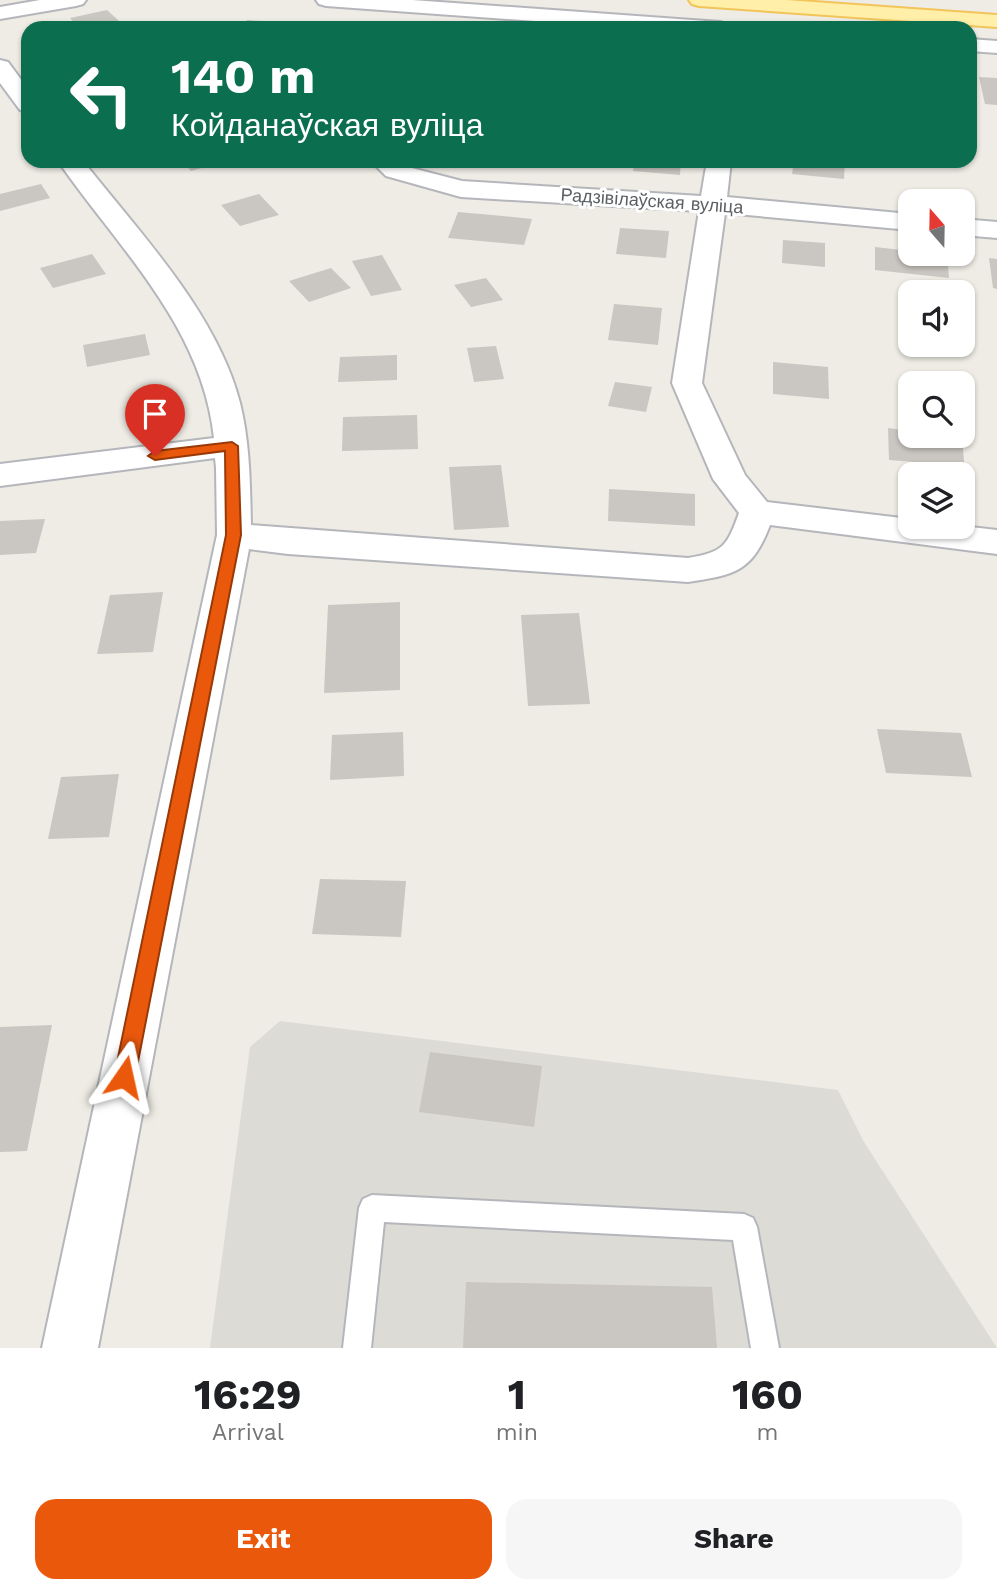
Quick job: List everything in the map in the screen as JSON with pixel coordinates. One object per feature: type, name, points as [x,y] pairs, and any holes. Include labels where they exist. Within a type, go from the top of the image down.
[{"type":"main road","points":[[699,0],[997,21]]},
{"type":"street","points":[[0,13],[76,0]]},
{"type":"street","points":[[326,0],[616,21]]},
{"type":"street","points":[[431,21],[437,9]]},
{"type":"street","points":[[977,46],[997,47]]},
{"type":"street","points":[[0,67],[21,96]]},
{"type":"street","points":[[70,1348],[233,535],[232,446],[224,400],[204,349],[178,305],[75,168]]},
{"type":"street","name":"Радзівілаўская вуліца","points":[[396,168],[461,188],[713,204],[898,221]]},
{"type":"street","points":[[718,168],[687,383],[730,479],[757,512],[997,542]]},
{"type":"street","points":[[975,228],[997,230]]},
{"type":"street","points":[[0,475],[232,446]]},
{"type":"street","points":[[233,535],[288,542],[688,570],[725,565],[738,554],[747,540],[757,512]]},
{"type":"lane","points":[[357,1348],[372,1208],[744,1227],[765,1348]]},
{"type":"shaded area","points":[[280,1021],[838,1090],[864,1142],[997,1348],[210,1348],[250,1047]]},
{"type":"building","points":[[107,10],[119,21],[73,21],[70,18]]},
{"type":"building","points":[[979,77],[997,78],[997,105],[985,104]]},
{"type":"building","points":[[634,168],[680,168],[680,175],[633,171]]},
{"type":"building","points":[[793,168],[845,168],[844,179],[792,174]]},
{"type":"building","points":[[41,184],[50,198],[0,211],[0,194]]},
{"type":"building","points":[[259,194],[279,215],[240,226],[221,205]]},
{"type":"building","points":[[458,212],[532,219],[524,245],[448,238]]},
{"type":"building","points":[[620,228],[669,231],[666,258],[616,254]]},
{"type":"building","points":[[783,240],[825,243],[825,267],[782,263]]},
{"type":"building","points":[[875,247],[898,250],[898,266],[948,266],[949,278],[875,270]]},
{"type":"building","points":[[92,254],[106,274],[53,288],[40,268]]},
{"type":"building","points":[[382,255],[402,290],[371,296],[352,261]]},
{"type":"building","points":[[989,258],[997,259],[997,289],[993,288]]},
{"type":"building","points":[[331,268],[351,288],[309,302],[289,281]]},
{"type":"building","points":[[486,278],[503,300],[471,307],[454,285]]},
{"type":"building","points":[[614,304],[662,308],[658,345],[608,340]]},
{"type":"building","points":[[145,334],[150,355],[87,367],[83,345]]},
{"type":"building","points":[[496,346],[504,379],[474,382],[467,348]]},
{"type":"building","points":[[397,355],[397,380],[338,382],[340,357]]},
{"type":"building","points":[[773,362],[828,367],[829,399],[773,394]]},
{"type":"building","points":[[615,382],[652,387],[646,412],[608,406]]},
{"type":"building","points":[[417,415],[418,449],[342,451],[343,417]]},
{"type":"building","points":[[888,428],[898,429],[898,448],[963,448],[964,462],[914,462],[889,460]]},
{"type":"building","points":[[501,465],[509,527],[454,530],[449,467]]},
{"type":"building","points":[[609,489],[695,494],[695,526],[608,521]]},
{"type":"building","points":[[45,519],[36,553],[0,555],[0,521]]},
{"type":"building","points":[[163,592],[153,652],[97,654],[110,595]]},
{"type":"building","points":[[400,602],[400,690],[324,693],[328,605]]},
{"type":"building","points":[[579,613],[590,704],[528,706],[521,615]]},
{"type":"building","points":[[877,729],[961,733],[972,777],[886,773]]},
{"type":"building","points":[[403,732],[404,776],[330,780],[332,735]]},
{"type":"building","points":[[119,774],[109,837],[48,839],[61,777]]},
{"type":"building","points":[[320,879],[406,881],[401,937],[312,934]]},
{"type":"building","points":[[52,1025],[27,1151],[0,1152],[0,1027]]},
{"type":"building","points":[[430,1052],[542,1066],[534,1127],[419,1112]]},
{"type":"building","points":[[466,1282],[712,1287],[717,1348],[463,1348]]},
{"type":"route","points":[[124,1077],[233,535],[232,446],[155,456]]}]
